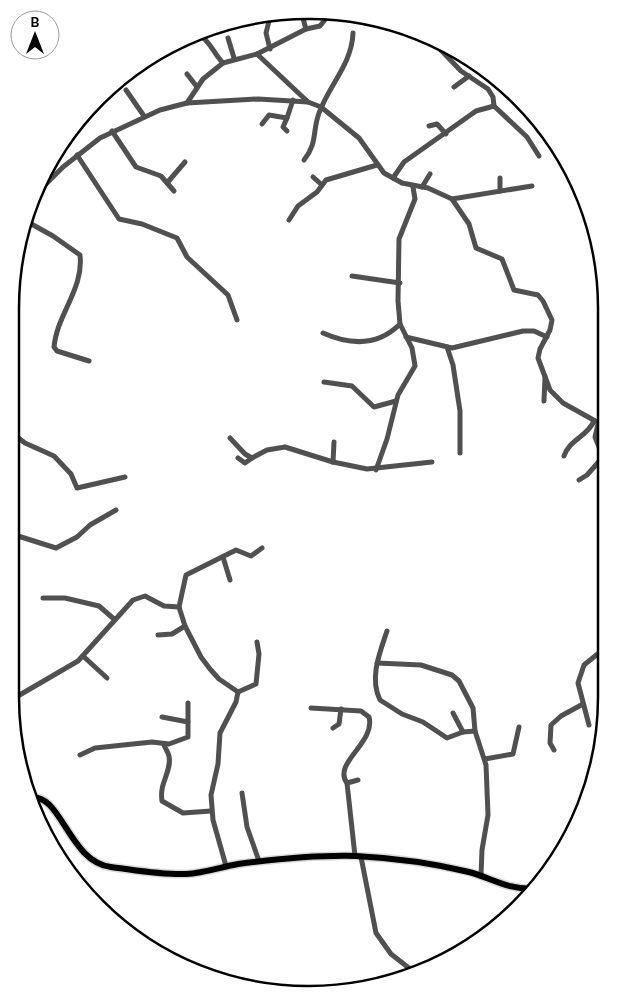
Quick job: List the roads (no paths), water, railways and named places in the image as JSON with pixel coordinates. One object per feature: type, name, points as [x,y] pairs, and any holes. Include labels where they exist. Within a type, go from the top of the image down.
[{"type":"main road","points":[[38,800],[49,804],[79,850],[98,864],[180,874],[203,872],[259,861],[358,856],[432,864],[481,876],[509,887],[526,888]]},
{"type":"street","points":[[303,19],[306,29]]},
{"type":"street","points":[[187,103],[197,87],[222,63],[270,49],[306,29],[320,26],[326,19]]},
{"type":"street","points":[[270,21],[266,33],[270,49]]},
{"type":"street","points":[[304,160],[315,141],[316,123],[321,107],[349,58],[353,33]]},
{"type":"street","points":[[204,38],[210,43],[222,63]]},
{"type":"street","points":[[228,38],[234,58]]},
{"type":"street","points":[[445,53],[468,76],[488,89],[492,94],[494,106],[528,137],[539,156]]},
{"type":"street","points":[[257,54],[308,102]]},
{"type":"street","points":[[187,74],[197,87]]},
{"type":"street","points":[[454,87],[468,76]]},
{"type":"street","points":[[126,90],[144,116]]},
{"type":"street","points":[[48,183],[77,155],[112,131],[144,116],[187,103],[258,99],[293,100],[308,102],[321,107],[359,138],[377,165],[393,178],[413,187],[422,187],[452,199],[532,186]]},
{"type":"street","points":[[287,131],[282,128],[293,100]]},
{"type":"street","points":[[393,178],[404,162],[476,111],[494,106]]},
{"type":"street","points":[[262,124],[270,115],[287,118]]},
{"type":"street","points":[[429,126],[437,124],[446,134]]},
{"type":"street","points":[[112,131],[138,169],[156,173],[174,191]]},
{"type":"street","points":[[77,155],[119,219],[142,224],[177,238],[187,257],[228,295],[237,320]]},
{"type":"street","points":[[167,183],[185,162]]},
{"type":"street","points":[[289,220],[298,206],[314,195],[331,177],[377,165]]},
{"type":"street","points":[[422,187],[430,174]]},
{"type":"street","points":[[313,177],[322,185]]},
{"type":"street","points":[[500,178],[500,191]]},
{"type":"street","points":[[376,470],[387,439],[396,401],[415,366],[412,348],[400,324],[398,301],[400,283],[399,239],[415,199],[413,187]]},
{"type":"street","points":[[452,199],[469,224],[476,248],[503,260],[508,281],[514,290],[538,295],[543,301],[552,320],[538,358],[539,366],[546,374],[550,390],[558,399],[596,423]]},
{"type":"street","points":[[32,223],[80,254],[77,285],[59,324],[54,347],[57,351],[89,361]]},
{"type":"street","points":[[352,276],[400,283]]},
{"type":"street","points":[[323,332],[349,342],[369,342],[385,335],[400,324]]},
{"type":"street","points":[[406,337],[434,342],[452,348],[523,331],[534,331],[547,336]]},
{"type":"street","points":[[447,347],[453,365],[460,416],[458,428],[460,453]]},
{"type":"street","points":[[544,401],[546,374]]},
{"type":"street","points":[[324,382],[337,382],[352,386],[374,407],[396,401]]},
{"type":"street","points":[[564,456],[569,446],[596,423]]},
{"type":"street","points":[[596,423],[595,437],[598,444]]},
{"type":"street","points":[[19,438],[54,456],[71,474],[77,488],[126,477]]},
{"type":"street","points":[[230,438],[245,454],[252,458]]},
{"type":"street","points":[[334,442],[334,462]]},
{"type":"street","points":[[238,458],[245,463],[267,450],[285,447],[334,462],[376,470],[432,462]]},
{"type":"street","points":[[579,480],[587,475],[598,463]]},
{"type":"street","points":[[19,536],[56,548],[77,537],[90,525],[116,510]]},
{"type":"street","points":[[238,692],[219,679],[210,670],[185,626],[179,607],[186,575],[238,550],[251,556],[262,548]]},
{"type":"street","points":[[223,557],[230,580]]},
{"type":"street","points":[[19,695],[83,656],[132,600],[138,597],[151,597],[164,606],[179,607]]},
{"type":"street","points":[[43,598],[65,598],[99,606],[114,619]]},
{"type":"street","points":[[158,635],[172,634],[185,626]]},
{"type":"street","points":[[387,631],[377,663],[376,683],[378,696],[383,703],[402,714],[423,722],[447,738],[463,732],[475,732]]},
{"type":"street","points":[[226,866],[212,811],[212,785],[218,764],[220,732],[238,692],[256,684],[259,654],[257,642]]},
{"type":"street","points":[[589,724],[578,683],[584,665],[598,654]]},
{"type":"street","points":[[83,656],[107,678]]},
{"type":"street","points":[[377,663],[421,665],[456,677],[473,708],[475,732],[485,759],[488,815],[482,850],[481,876]]},
{"type":"street","points":[[80,755],[95,748],[105,746],[152,742],[164,745],[188,737],[188,703]]},
{"type":"street","points":[[554,750],[550,743],[551,725],[561,716],[583,704]]},
{"type":"street","points":[[311,708],[361,711],[370,720],[370,729],[363,743],[345,768],[344,775],[347,783],[358,856],[376,934],[391,954],[409,968]]},
{"type":"street","points":[[333,728],[339,724],[340,709]]},
{"type":"street","points":[[453,714],[463,732]]},
{"type":"street","points":[[162,717],[188,722]]},
{"type":"street","points":[[485,759],[513,754],[519,727]]},
{"type":"street","points":[[164,745],[169,757],[167,774],[161,786],[162,800],[182,814],[212,811]]},
{"type":"street","points":[[347,783],[358,780]]},
{"type":"street","points":[[242,793],[246,827],[259,861]]}]
